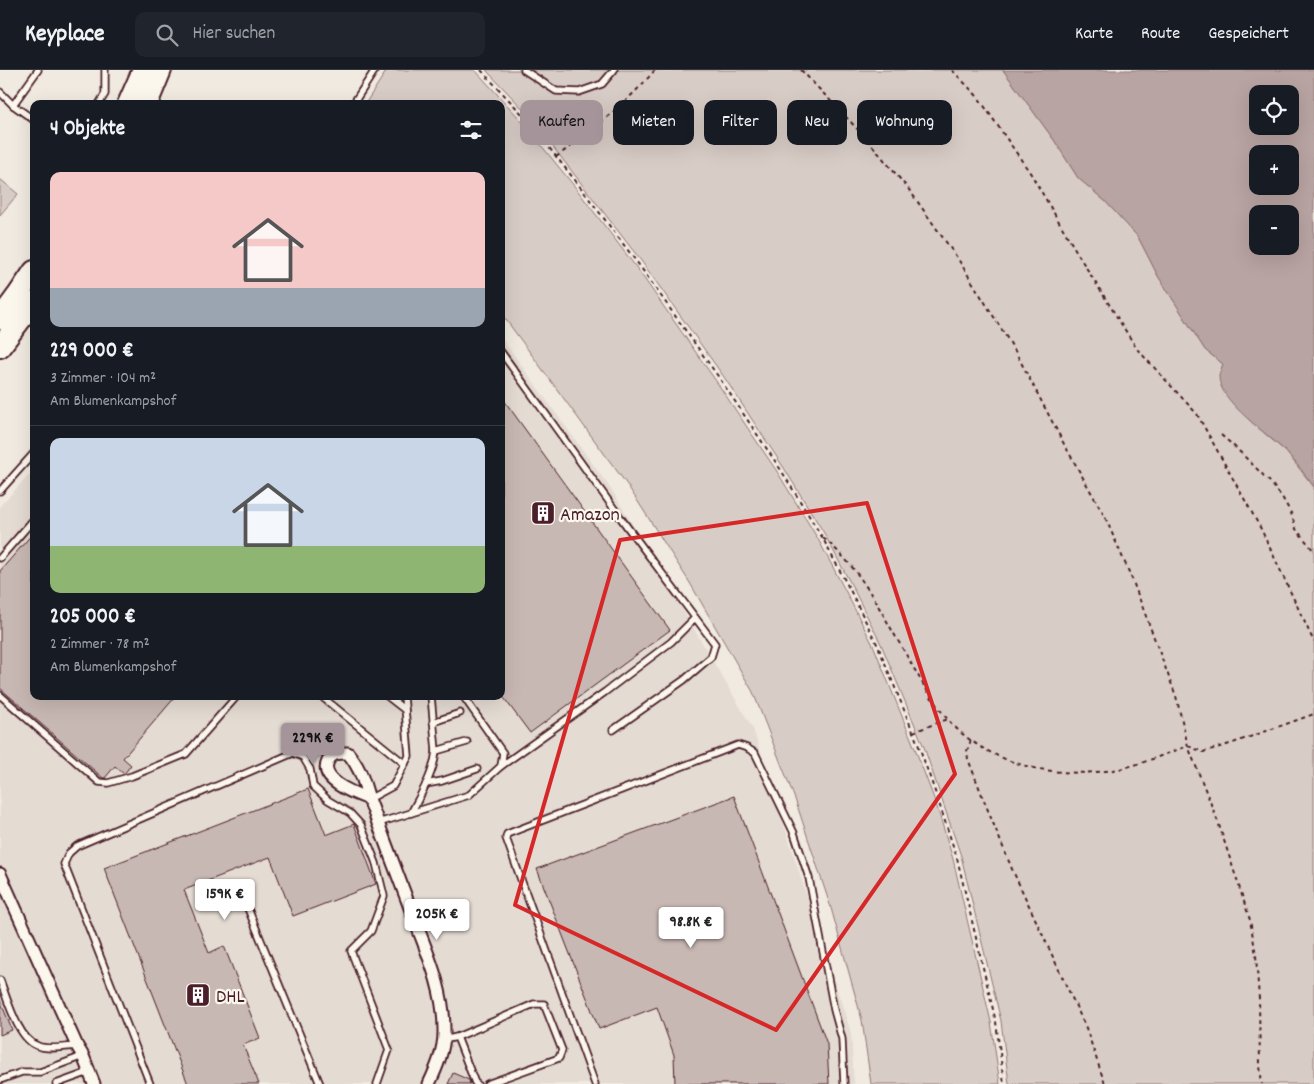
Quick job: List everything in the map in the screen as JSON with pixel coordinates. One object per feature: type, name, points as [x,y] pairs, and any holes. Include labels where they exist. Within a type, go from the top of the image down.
[{"type":"highway","points":[[130,100],[143,70]]},
{"type":"highway","points":[[149,100],[161,70]]},
{"type":"highway","points":[[0,319],[30,277]]},
{"type":"highway","points":[[0,347],[30,307]]},
{"type":"street","points":[[369,799],[346,790],[332,780],[326,766],[329,758],[336,753],[348,754],[357,764],[434,970],[442,1001],[444,1019],[443,1040],[438,1063],[429,1084]]},
{"type":"street","points":[[0,874],[94,1084]]},
{"type":"lane","points":[[13,105],[38,70]]},
{"type":"lane","points":[[101,100],[104,94],[105,70]]},
{"type":"lane","points":[[356,100],[375,70]]},
{"type":"lane","points":[[524,70],[556,91],[579,92],[602,84],[614,70]]},
{"type":"lane","points":[[0,92],[13,105],[30,117]]},
{"type":"lane","points":[[505,358],[628,528],[715,644],[711,658],[684,680],[613,730]]},
{"type":"lane","points":[[0,491],[30,457]]},
{"type":"lane","points":[[0,558],[30,524]]},
{"type":"lane","points":[[378,823],[469,795],[502,766],[671,642],[695,618]]},
{"type":"lane","points":[[0,695],[99,782],[108,783],[132,776],[186,754],[233,700]]},
{"type":"lane","points":[[326,700],[405,764]]},
{"type":"lane","points":[[392,700],[404,710]]},
{"type":"lane","points":[[369,799],[393,786],[409,756],[404,700]]},
{"type":"lane","points":[[411,813],[436,759],[431,700]]},
{"type":"lane","points":[[466,700],[503,753],[502,766]]},
{"type":"lane","points":[[433,722],[460,713]]},
{"type":"lane","points":[[436,751],[467,742]]},
{"type":"lane","points":[[595,1084],[506,838],[507,834],[738,746],[747,748],[755,754],[794,833],[809,878],[834,1010],[842,1039],[844,1084]]},
{"type":"lane","points":[[150,1084],[64,864],[69,853],[77,846],[293,753],[303,756],[310,769],[313,786],[328,800],[350,813],[362,824],[376,863],[384,896],[371,931],[351,951],[389,1050],[377,1084]]},
{"type":"lane","points":[[426,784],[442,782],[477,769]]},
{"type":"lane","points":[[244,899],[320,1084]]},
{"type":"lane","points":[[0,980],[19,1029],[26,1039],[38,1046],[80,1051]]},
{"type":"lane","points":[[443,1040],[457,1037],[534,1004],[544,1004],[562,1050],[559,1058],[487,1084]]},
{"type":"lane","points":[[457,1037],[475,1084],[477,1084]]},
{"type":"lane","points":[[0,1080],[22,1072],[40,1072],[80,1051]]},
{"type":"lane","points":[[56,1084],[90,1072]]},
{"type":"path","points":[[481,70],[523,115],[639,265],[781,470],[822,537],[878,646],[939,803],[957,858],[996,1022],[1004,1084]]},
{"type":"path","points":[[556,157],[618,109],[655,70]]},
{"type":"path","points":[[801,70],[866,138],[910,191],[958,259],[1015,351],[1113,534],[1176,696],[1188,746],[1218,822],[1250,920],[1256,955],[1262,1084]]},
{"type":"path","points":[[952,70],[978,97],[1031,174],[1082,261],[1138,349],[1197,414],[1260,530],[1314,642]]},
{"type":"path","points":[[1221,435],[1270,482],[1291,512],[1296,529],[1314,551]]},
{"type":"path","points":[[822,537],[836,548],[853,567],[924,686],[948,719],[971,740],[998,756],[1019,764],[1048,771],[1074,772],[1120,768],[1188,746],[1203,752],[1234,744],[1314,714]]},
{"type":"path","points":[[913,732],[948,719]]},
{"type":"path","points":[[971,740],[967,751],[968,759],[985,804],[1012,869],[1086,1028],[1105,1084]]},
{"type":"highlighted area","points":[[867,503],[955,774],[776,1030],[515,905],[620,540]]},
{"type":"shaded area","points":[[387,70],[475,70],[502,100],[368,100]]},
{"type":"shaded area","points":[[486,70],[1003,70],[1054,140],[1078,178],[1105,201],[1138,237],[1158,276],[1205,350],[1223,364],[1219,375],[1248,419],[1286,452],[1314,487],[1314,1084],[1009,1084],[1001,1021],[961,856],[924,747],[881,644],[824,533],[724,377],[642,262],[552,145],[603,145],[603,100],[520,100],[520,106]]},
{"type":"shaded area","points":[[1003,70],[1314,70],[1314,487],[1287,453],[1235,407],[1221,385],[1219,375],[1223,364],[1205,350],[1158,276],[1138,237],[1105,201],[1078,178],[1054,140]]},
{"type":"shaded area","points":[[505,103],[520,119],[520,145],[541,145],[636,267],[716,381],[778,473],[818,539],[874,647],[936,804],[953,859],[991,1022],[1000,1084],[871,1084],[862,1020],[831,908],[795,799],[753,692],[690,583],[628,486],[505,318]]},
{"type":"shaded area","points":[[0,179],[18,194],[0,215]]},
{"type":"shaded area","points":[[505,343],[613,492],[753,729],[851,1033],[854,1084],[0,1084],[0,506],[30,474],[30,700],[505,700]]},
{"type":"building","name":"Amazon","points":[[505,402],[670,630],[530,733],[505,699]]},
{"type":"building","points":[[30,537],[30,700],[173,700],[123,758],[131,765],[124,774],[115,766],[103,778],[0,688],[0,571]]},
{"type":"building","points":[[308,789],[326,835],[354,824],[376,884],[293,916],[270,857],[184,890],[209,953],[224,946],[260,1038],[243,1045],[259,1084],[188,1084],[104,868]]},
{"type":"building","points":[[734,796],[827,1044],[829,1084],[675,1084],[674,1055],[657,1007],[599,1029],[537,869]]},
{"type":"building","points":[[0,1000],[12,1030],[0,1035]]},
{"type":"building","points":[[453,1073],[469,1080],[470,1084],[448,1084]]},
{"type":"place","name":"Amazon","points":[[543,513]]},
{"type":"place","name":"DHL","points":[[198,995]]}]
